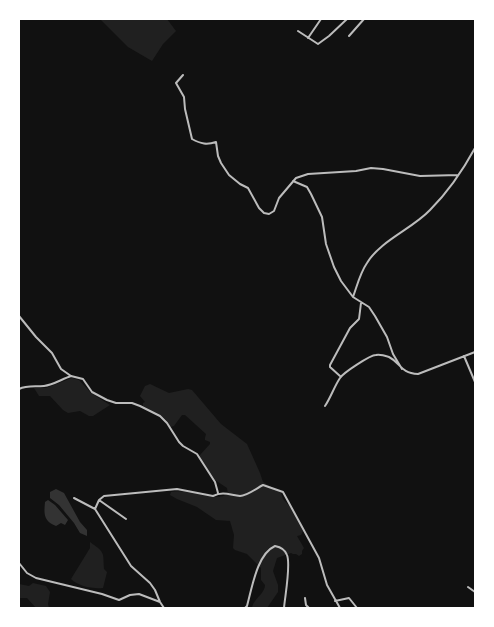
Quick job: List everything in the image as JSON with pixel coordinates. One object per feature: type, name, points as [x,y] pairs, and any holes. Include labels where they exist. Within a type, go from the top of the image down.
[{"type":"street","points":[[308,38],[321,19]]},
{"type":"street","points":[[298,31],[318,44],[347,19]]},
{"type":"street","points":[[349,36],[364,19]]},
{"type":"street","points":[[183,75],[176,83],[184,97],[192,139],[208,144],[216,142],[218,156],[229,175],[240,184],[248,188],[259,208],[264,213],[269,214],[274,211],[279,198],[296,178],[308,174],[356,171],[372,168],[420,176],[458,175]]},
{"type":"street","points":[[353,297],[367,262],[380,248],[418,221],[430,210],[467,163],[475,148]]},
{"type":"street","points":[[294,181],[307,187],[322,217],[326,244],[334,267],[341,281],[353,297],[369,307],[387,337],[393,354],[402,369]]},
{"type":"street","points":[[340,376],[330,367],[330,365],[350,328],[359,319],[361,303]]},
{"type":"street","points":[[19,316],[36,337],[52,352],[61,370],[71,376],[83,379],[92,392],[116,403],[132,403],[150,410],[160,416],[167,423],[179,442],[197,454],[215,482],[218,493]]},
{"type":"street","points":[[325,406],[340,376],[376,354],[389,357],[402,369],[409,373],[418,374],[475,352]]},
{"type":"street","points":[[464,356],[475,382]]},
{"type":"street","points":[[19,389],[24,387],[50,385],[71,376]]},
{"type":"street","points":[[95,509],[99,500],[104,496],[176,489],[213,496],[218,493],[226,492],[242,496],[263,485],[283,492],[319,558],[327,585],[340,608]]},
{"type":"street","points":[[74,498],[95,509],[131,566],[150,582],[156,590],[160,602],[164,608]]},
{"type":"street","points":[[99,500],[126,519]]},
{"type":"street","points":[[245,608],[247,606],[261,560],[269,549],[275,546],[282,548],[287,554],[288,575],[284,608]]},
{"type":"street","points":[[19,564],[27,573],[36,578],[102,594],[119,600],[130,595],[139,594],[160,602]]},
{"type":"street","points":[[468,587],[475,592]]},
{"type":"street","points":[[305,598],[306,605],[309,608]]},
{"type":"street","points":[[336,602],[349,598],[357,608]]},
{"type":"shaded area","points":[[100,19],[167,19],[176,31],[163,44],[152,61],[128,47]]},
{"type":"shaded area","points":[[72,378],[79,380],[91,393],[110,405],[93,416],[89,416],[80,411],[68,413],[63,410],[50,396],[39,396],[34,388],[46,388]]},
{"type":"shaded area","points":[[150,384],[169,393],[188,389],[192,390],[221,424],[247,444],[263,482],[281,493],[283,499],[292,509],[303,531],[301,535],[297,536],[304,548],[302,554],[299,556],[291,553],[277,558],[273,571],[278,585],[278,592],[267,608],[252,608],[254,602],[263,591],[265,585],[261,580],[261,568],[247,554],[233,548],[234,535],[230,521],[216,520],[197,507],[170,495],[171,492],[178,491],[215,497],[228,494],[227,488],[215,480],[200,458],[200,455],[210,444],[210,442],[205,440],[206,434],[185,415],[182,415],[174,426],[170,427],[166,420],[160,415],[143,406],[143,403],[145,402],[140,396],[145,386]]},
{"type":"shaded area","points":[[56,489],[64,493],[80,522],[87,530],[87,536],[80,533],[59,505],[50,498],[50,492]]},
{"type":"shaded area","points":[[48,500],[55,505],[68,520],[65,525],[61,523],[56,526],[49,522],[45,516],[45,502]]},
{"type":"shaded area","points":[[90,542],[101,551],[103,555],[104,569],[107,572],[103,588],[94,588],[77,584],[71,579],[90,548]]},
{"type":"shaded area","points":[[33,583],[46,586],[50,592],[48,604],[49,608],[36,608],[27,598],[20,598],[19,600],[19,584],[29,586]]}]
